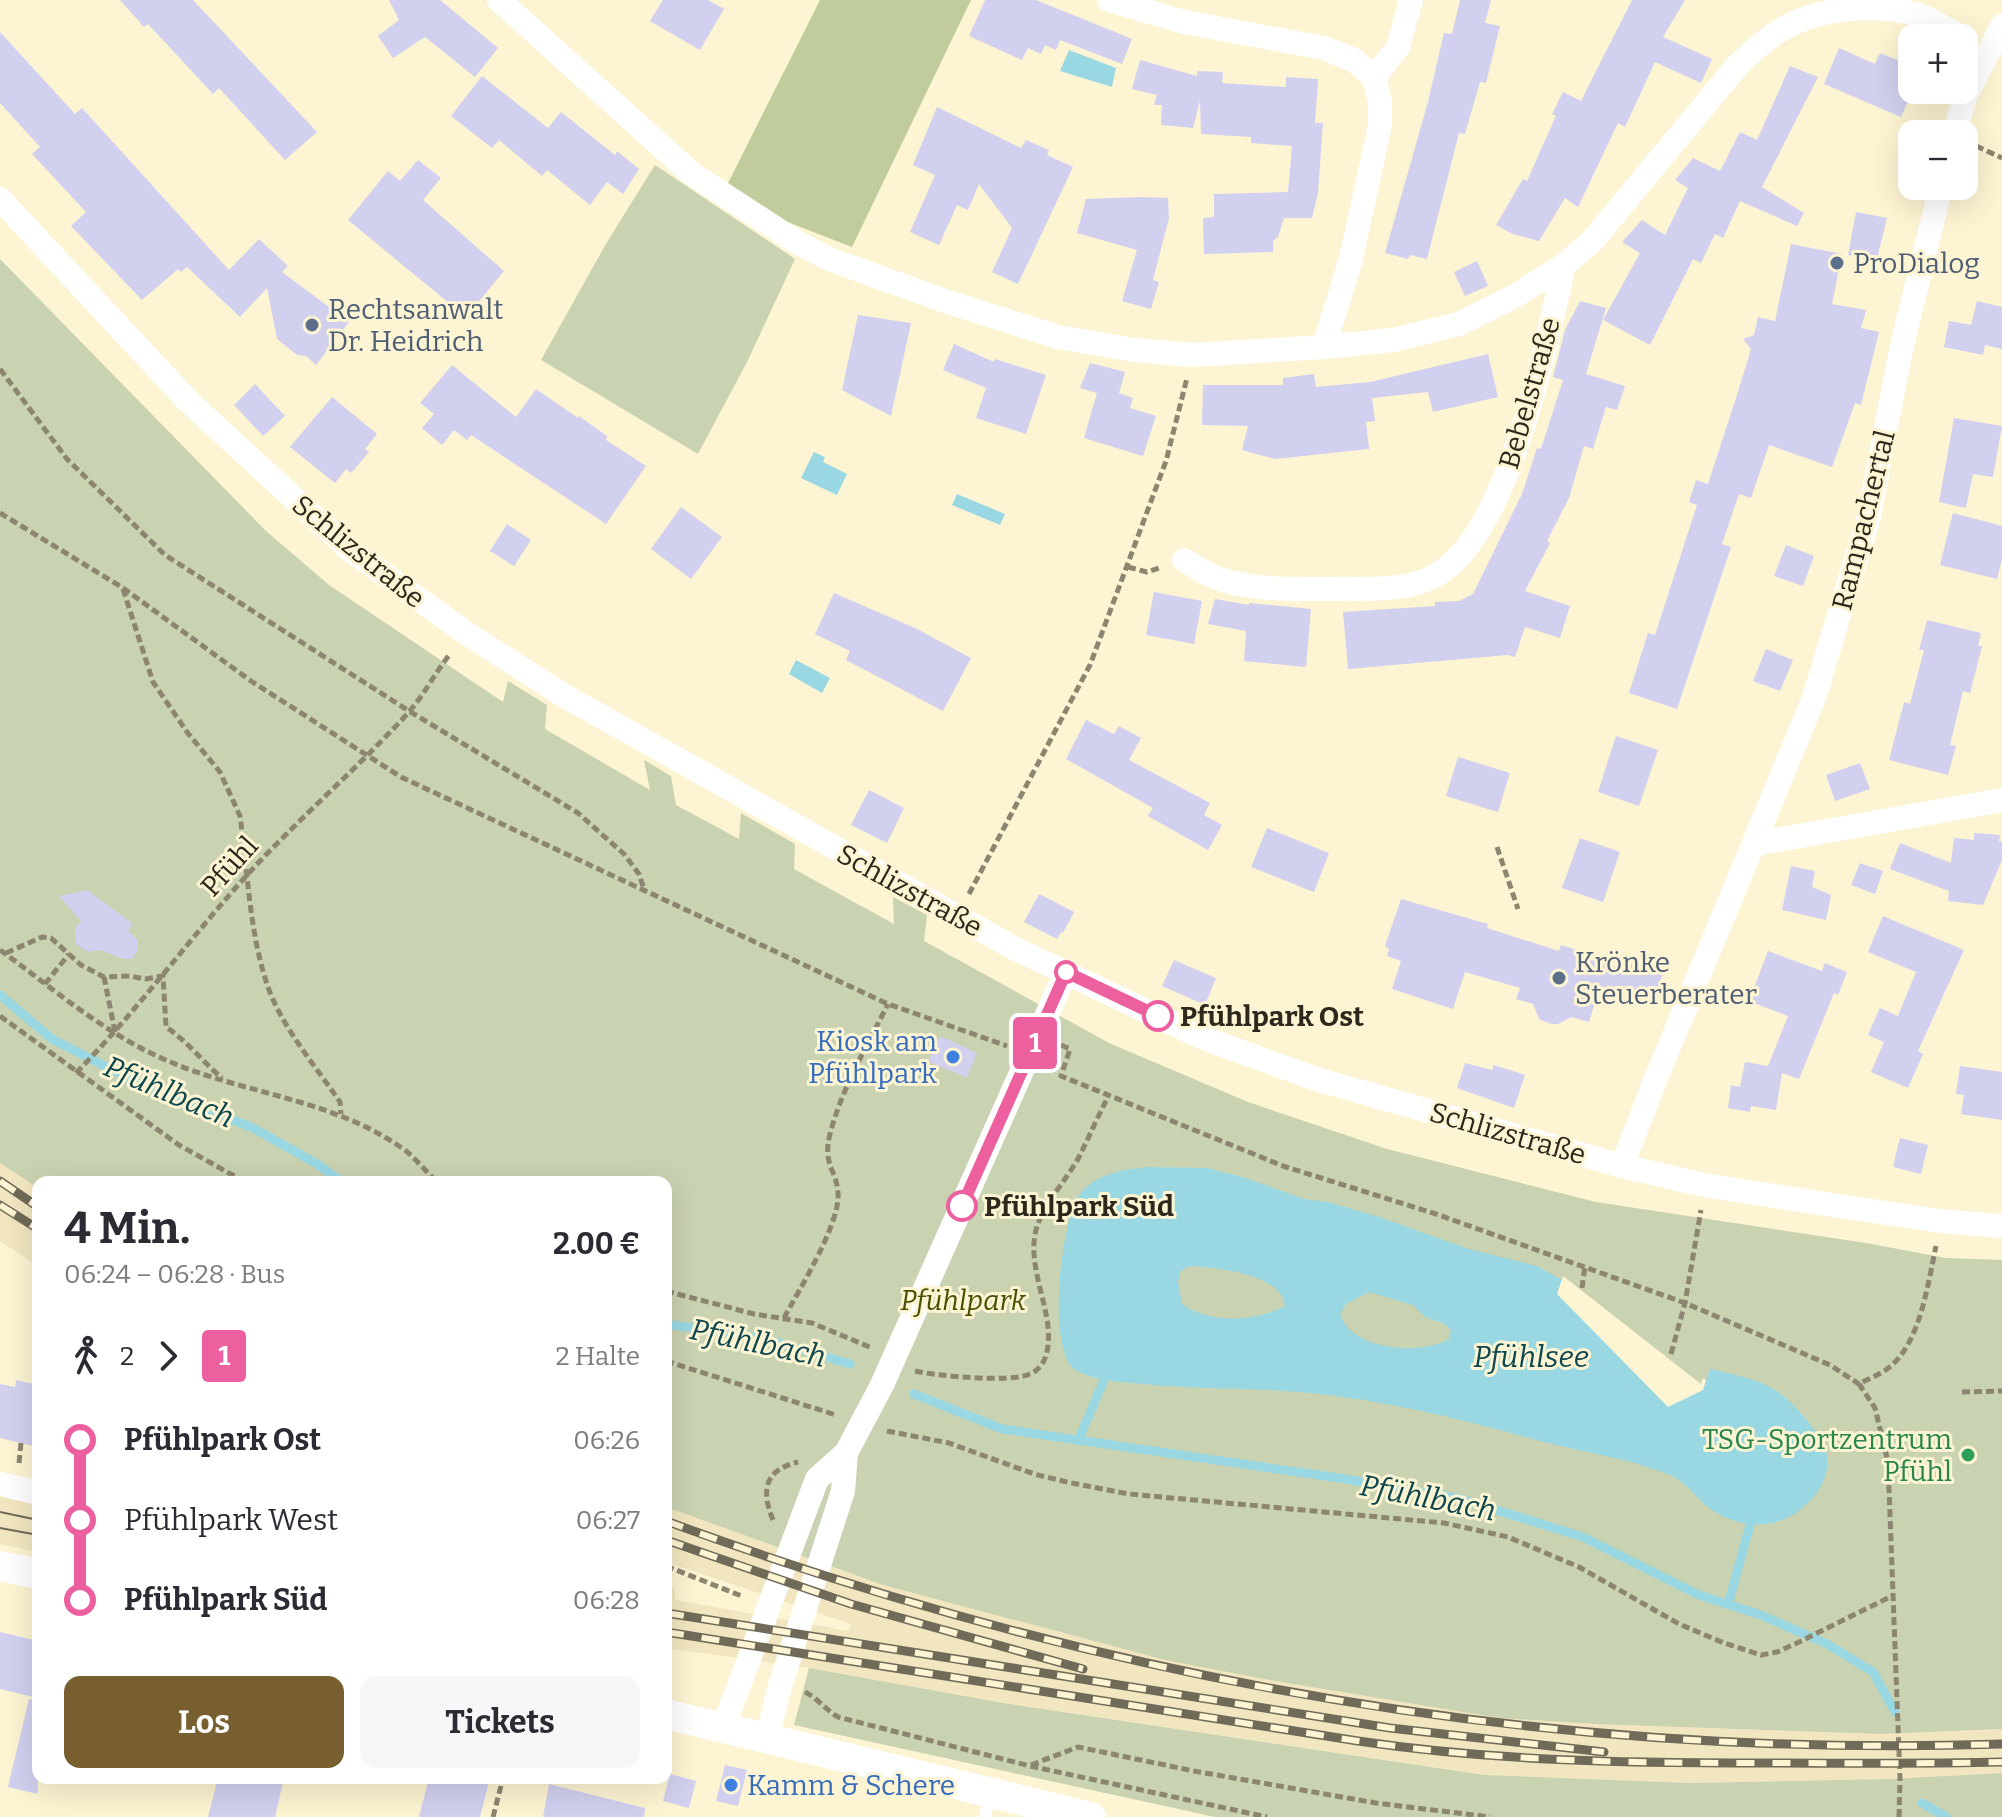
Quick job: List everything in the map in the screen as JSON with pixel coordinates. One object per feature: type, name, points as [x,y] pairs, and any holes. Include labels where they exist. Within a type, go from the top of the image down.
[{"type":"street","points":[[499,0],[691,173],[795,241],[829,259],[1058,337],[1134,350],[1193,355],[1393,340],[1459,324],[1515,296],[1564,265],[1593,240],[1738,65],[1763,41],[1793,23],[1831,12],[1894,10],[1924,17],[1937,24]]},
{"type":"street","points":[[1109,0],[1184,22],[1324,48],[1354,60],[1374,78],[1380,101],[1380,125],[1351,259],[1324,347]]},
{"type":"street","points":[[1374,78],[1398,47],[1411,0]]},
{"type":"street","points":[[1958,120],[1966,95],[2002,26]]},
{"type":"street","points":[[1978,46],[1988,52]]},
{"type":"street","name":"Schlizstraße","points":[[0,199],[188,401],[349,549],[466,633],[563,695],[1012,947],[1201,1037],[1316,1079],[1622,1166],[1704,1185],[1940,1221],[2002,1226]]},
{"type":"street","name":"Rampachertal","points":[[1622,1166],[1814,698],[1869,516],[1901,350],[1938,200]]},
{"type":"street","name":"Bebelstraße","points":[[1184,560],[1211,576],[1248,585],[1324,589],[1395,587],[1419,583],[1439,574],[1473,540],[1504,478],[1530,408],[1564,265]]},
{"type":"street","points":[[1754,844],[2002,800]]},
{"type":"street","points":[[723,1728],[817,1479],[846,1453],[893,1361],[1066,972]]},
{"type":"street","points":[[767,1738],[780,1686],[843,1491],[846,1453]]},
{"type":"street","points":[[0,1484],[32,1492]]},
{"type":"street","points":[[0,1566],[32,1573]]},
{"type":"street","points":[[672,1715],[767,1738],[988,1805],[1091,1817]]},
{"type":"path","points":[[1978,147],[2002,158]]},
{"type":"path","points":[[958,916],[1090,665],[1166,461],[1193,355]]},
{"type":"path","points":[[0,369],[67,459],[165,555],[409,711],[578,813],[624,854],[639,874],[645,892]]},
{"type":"path","points":[[0,513],[123,588],[251,681],[365,756],[401,777],[645,892],[888,1004],[1006,1046],[1019,1026],[1070,1049],[1061,1076],[1108,1097],[1283,1166],[1436,1214],[1685,1303],[1830,1365],[1859,1384],[1875,1408],[1888,1462],[1899,1817]]},
{"type":"path","points":[[123,588],[153,682],[187,732],[220,772],[234,799],[240,816],[255,934],[268,986],[294,1036],[340,1102],[341,1114]]},
{"type":"path","name":"Pfühl","points":[[76,1073],[115,1032],[184,946],[248,874],[409,711],[442,664]]},
{"type":"path","points":[[1497,847],[1518,909]]},
{"type":"path","points":[[2,952],[42,937],[51,938],[81,965],[104,977],[145,979],[163,976],[166,1027],[183,1039],[203,1063],[224,1080]]},
{"type":"path","points":[[2,952],[94,1021],[157,1056],[224,1080],[341,1114],[403,1149],[431,1176]]},
{"type":"path","points":[[45,984],[69,954]]},
{"type":"path","points":[[104,977],[115,1032]]},
{"type":"path","points":[[784,1318],[837,1211],[839,1191],[827,1162],[831,1133],[843,1097],[888,1004]]},
{"type":"path","points":[[0,1016],[179,1145],[234,1176]]},
{"type":"path","points":[[672,1293],[710,1304],[812,1323],[893,1361],[947,1378],[1030,1375],[1042,1365],[1049,1345],[1049,1330],[1033,1251],[1035,1232],[1043,1213],[1080,1155],[1108,1097]]},
{"type":"path","points":[[1671,1354],[1685,1303],[1701,1210]]},
{"type":"path","points":[[1859,1384],[1890,1368],[1909,1344],[1921,1312],[1940,1221]]},
{"type":"path","points":[[1582,1288],[1585,1266]]},
{"type":"path","points":[[672,1363],[861,1423],[949,1443],[1034,1474],[1129,1494],[1444,1523],[1508,1537],[1579,1567],[1679,1624],[1761,1655],[1797,1643],[1894,1595]]},
{"type":"path","points":[[1962,1392],[2002,1391]]},
{"type":"path","points":[[672,1568],[745,1597]]},
{"type":"path","points":[[838,1717],[1030,1766],[1267,1817]]},
{"type":"path","points":[[1030,1766],[1078,1747],[1360,1800],[1490,1817]]},
{"type":"path","points":[[493,1817],[501,1784]]},
{"type":"shaded area","points":[[0,1163],[32,1184],[32,1262],[0,1241]]},
{"type":"shaded area","points":[[0,1494],[32,1502],[32,1551],[0,1544]]},
{"type":"shaded area","points":[[672,1509],[883,1585],[1165,1660],[1500,1718],[1882,1734],[2002,1729],[2002,1773],[1691,1783],[1484,1775],[1009,1704],[809,1668],[672,1649],[672,1586],[675,1600],[849,1631],[851,1624],[672,1564]]},
{"type":"green space","points":[[820,0],[971,0],[852,247],[785,221],[726,187]]},
{"type":"green space","points":[[655,165],[795,259],[748,360],[698,454],[541,360],[607,242]]},
{"type":"green space","name":"Pfühlpark","points":[[0,259],[266,531],[329,585],[503,702],[508,681],[547,705],[545,729],[650,790],[644,760],[671,776],[676,805],[739,839],[741,813],[795,844],[794,869],[894,924],[893,897],[927,915],[924,941],[1109,1043],[1248,1102],[1387,1149],[1596,1202],[1946,1258],[2002,1260],[2002,1729],[1882,1734],[1500,1718],[1275,1681],[1165,1660],[883,1585],[672,1509],[672,1176],[32,1176],[32,1184],[0,1163]]},
{"type":"green space","points":[[809,1668],[1009,1704],[1484,1775],[1691,1783],[2002,1773],[2002,1817],[1215,1817],[794,1725]]},
{"type":"water","points":[[1069,50],[1116,68],[1112,87],[1060,71]]},
{"type":"water","points":[[814,452],[825,457],[823,462],[847,474],[837,495],[801,478]]},
{"type":"water","points":[[957,494],[1005,514],[1000,525],[952,505]]},
{"type":"water","points":[[796,660],[830,678],[822,693],[789,674]]},
{"type":"water","name":"Pfühlsee","points":[[1147,1167],[1207,1168],[1304,1199],[1328,1202],[1379,1217],[1469,1249],[1537,1266],[1562,1280],[1703,1390],[1710,1369],[1751,1379],[1782,1395],[1806,1419],[1825,1448],[1827,1463],[1822,1483],[1811,1500],[1785,1519],[1755,1524],[1739,1522],[1709,1508],[1682,1483],[1657,1470],[1426,1412],[1310,1393],[1118,1382],[1077,1371],[1067,1360],[1061,1340],[1059,1314],[1062,1257],[1073,1208],[1080,1194],[1094,1181],[1111,1174]],"holes":[[[1191,1266],[1232,1271],[1261,1280],[1281,1295],[1285,1306],[1247,1318],[1219,1318],[1193,1310],[1182,1304],[1178,1282],[1181,1270]],[[1369,1292],[1413,1305],[1425,1317],[1443,1323],[1451,1330],[1449,1339],[1437,1344],[1405,1348],[1372,1342],[1357,1335],[1346,1326],[1340,1314],[1346,1304]]]},
{"type":"pier","points":[[1563,1276],[1701,1384],[1703,1378],[1706,1380],[1703,1390],[1668,1407],[1557,1294]]},
{"type":"building","points":[[120,0],[193,0],[317,132],[285,160],[219,88],[213,94],[148,24],[144,27]]},
{"type":"building","points":[[389,0],[440,0],[498,48],[475,77],[425,37],[393,58],[378,36],[399,20]]},
{"type":"building","points":[[663,0],[708,0],[724,9],[700,50],[650,21]]},
{"type":"building","points":[[985,0],[1036,0],[1132,39],[1122,64],[1060,40],[1056,50],[1045,45],[1041,54],[1028,48],[1022,60],[969,36]]},
{"type":"building","points":[[1460,0],[1491,0],[1485,23],[1500,26],[1486,83],[1480,82],[1465,134],[1459,133],[1427,259],[1410,255],[1408,259],[1385,253],[1428,102],[1444,33],[1452,34]]},
{"type":"building","points":[[1632,0],[1685,0],[1663,37],[1712,59],[1701,83],[1655,62],[1625,127],[1618,123],[1578,207],[1565,198],[1539,241],[1513,234],[1496,225],[1523,179],[1527,181],[1556,116],[1552,114],[1563,92],[1581,101]]},
{"type":"building","points":[[0,32],[75,114],[82,108],[229,270],[259,239],[288,266],[282,272],[349,322],[316,365],[277,339],[267,288],[240,317],[187,267],[181,272],[178,269],[142,300],[71,226],[86,212],[32,154],[40,147],[0,103]]},
{"type":"building","points":[[1839,48],[1875,64],[1880,53],[1898,60],[1898,104],[1907,104],[1901,117],[1824,84]]},
{"type":"building","points":[[1140,60],[1197,76],[1197,71],[1223,72],[1222,83],[1286,87],[1286,77],[1318,79],[1315,123],[1323,123],[1318,193],[1312,218],[1284,218],[1278,237],[1273,241],[1273,252],[1204,254],[1203,218],[1214,217],[1214,194],[1288,192],[1292,146],[1251,143],[1251,137],[1201,134],[1200,101],[1193,128],[1161,125],[1162,105],[1154,105],[1157,95],[1132,89]]},
{"type":"building","points":[[1790,66],[1818,77],[1762,187],[1804,213],[1797,226],[1740,201],[1723,238],[1715,234],[1701,263],[1693,259],[1650,345],[1603,320],[1640,253],[1622,242],[1642,220],[1665,235],[1688,188],[1675,180],[1693,158],[1720,171],[1740,132],[1757,140]]},
{"type":"building","points":[[482,76],[548,128],[561,112],[615,155],[617,151],[639,169],[623,194],[607,182],[590,205],[547,170],[542,176],[499,140],[492,148],[451,116]]},
{"type":"building","points":[[937,107],[1021,148],[1026,140],[1049,150],[1047,155],[1073,167],[1018,284],[992,272],[1012,228],[979,184],[968,210],[957,205],[939,245],[910,232],[935,175],[913,165]]},
{"type":"building","points":[[418,160],[441,178],[423,200],[504,271],[466,317],[348,220],[388,171],[400,181]]},
{"type":"building","points":[[1168,198],[1169,218],[1153,280],[1159,282],[1151,309],[1122,301],[1137,250],[1077,233],[1086,199]]},
{"type":"building","points":[[1856,212],[1887,218],[1876,263],[1848,255]]},
{"type":"building","points":[[1791,244],[1842,254],[1832,304],[1866,310],[1861,328],[1879,332],[1861,405],[1855,403],[1832,467],[1769,445],[1751,498],[1739,494],[1722,544],[1731,547],[1677,709],[1629,693],[1648,633],[1655,635],[1697,505],[1689,502],[1696,480],[1708,484],[1737,395],[1751,349],[1743,339],[1754,335],[1758,317],[1775,321]]},
{"type":"building","points":[[1477,261],[1488,286],[1465,296],[1454,272]]},
{"type":"building","points":[[1580,301],[1606,308],[1586,374],[1625,386],[1617,410],[1606,407],[1593,449],[1584,446],[1569,498],[1525,591],[1570,606],[1560,638],[1525,627],[1515,657],[1508,655],[1348,669],[1343,612],[1435,606],[1435,602],[1459,601],[1473,594],[1522,494],[1537,448],[1541,449],[1563,380],[1553,377],[1565,330]]},
{"type":"building","points":[[1977,301],[2002,307],[2002,349],[1985,345],[1983,355],[1944,347],[1949,321],[1971,325]]},
{"type":"building","points":[[858,315],[911,323],[891,416],[842,390]]},
{"type":"building","points":[[954,344],[994,362],[995,359],[1046,375],[1026,434],[976,418],[986,388],[943,370]]},
{"type":"building","points":[[1488,354],[1498,397],[1433,412],[1428,392],[1372,398],[1375,421],[1366,422],[1369,449],[1275,459],[1242,450],[1248,426],[1202,425],[1203,385],[1283,385],[1283,378],[1314,374],[1316,387],[1370,382]]},
{"type":"building","points":[[1090,363],[1125,372],[1119,393],[1133,398],[1130,408],[1156,416],[1143,456],[1084,438],[1097,393],[1080,388]]},
{"type":"building","points":[[452,365],[516,417],[536,389],[579,416],[607,436],[606,440],[646,466],[606,524],[471,435],[467,440],[454,430],[442,445],[422,428],[434,414],[420,403]]},
{"type":"building","points":[[255,384],[285,416],[263,436],[234,405]]},
{"type":"building","points":[[332,397],[377,434],[365,449],[369,452],[351,473],[346,469],[335,483],[290,447]]},
{"type":"building","points":[[1954,418],[2002,426],[1993,477],[1973,474],[1966,508],[1939,502]]},
{"type":"building","points":[[681,507],[722,537],[691,579],[651,549]]},
{"type":"building","points":[[1953,513],[2002,526],[2002,559],[1997,579],[1940,565]]},
{"type":"building","points":[[507,524],[531,540],[514,566],[490,551]]},
{"type":"building","points":[[1786,545],[1814,556],[1803,586],[1774,576]]},
{"type":"building","points":[[1154,592],[1202,601],[1194,644],[1146,635]]},
{"type":"building","points":[[834,593],[917,629],[971,658],[943,711],[846,660],[850,651],[815,634]]},
{"type":"building","points":[[1215,599],[1249,605],[1311,609],[1306,667],[1244,661],[1246,631],[1208,624]]},
{"type":"building","points":[[1927,620],[1981,633],[1978,646],[1982,646],[1970,693],[1963,691],[1950,745],[1956,746],[1948,775],[1889,760],[1904,702],[1910,704],[1924,650],[1919,650]]},
{"type":"building","points":[[1766,649],[1793,660],[1780,691],[1753,681]]},
{"type":"building","points":[[1086,720],[1114,734],[1119,726],[1141,738],[1129,760],[1210,803],[1204,815],[1222,825],[1208,850],[1148,816],[1153,808],[1066,759]]},
{"type":"building","points":[[1616,736],[1658,750],[1639,806],[1598,792]]},
{"type":"building","points":[[1458,757],[1510,773],[1498,812],[1446,796]]},
{"type":"building","points":[[1860,763],[1870,789],[1835,801],[1826,775]]},
{"type":"building","points":[[869,790],[904,808],[887,843],[851,825]]},
{"type":"building","points":[[1267,828],[1329,853],[1314,892],[1251,867]]},
{"type":"building","points":[[1974,833],[2000,835],[1999,841],[2002,842],[2002,860],[1983,905],[1948,901],[1949,891],[1890,869],[1900,843],[1951,863],[1954,838],[1974,840]]},
{"type":"building","points":[[1580,838],[1620,852],[1603,902],[1562,888]]},
{"type":"building","points":[[1860,863],[1883,871],[1875,894],[1851,885]]},
{"type":"building","points":[[1791,866],[1815,871],[1812,887],[1831,895],[1826,920],[1782,910]]},
{"type":"building","points":[[87,890],[133,924],[128,931],[138,940],[138,950],[132,959],[123,959],[101,950],[88,952],[76,944],[75,929],[81,921],[59,896]]},
{"type":"building","points":[[1039,894],[1074,912],[1057,939],[1024,922]]},
{"type":"building","points":[[1401,899],[1488,924],[1487,928],[1559,951],[1561,945],[1583,952],[1582,957],[1629,971],[1633,959],[1664,969],[1654,1002],[1600,986],[1589,1022],[1572,1017],[1551,1024],[1539,1019],[1533,1004],[1516,999],[1520,988],[1465,972],[1453,1009],[1392,989],[1401,961],[1387,956],[1389,949],[1385,946]]},
{"type":"building","points":[[1883,916],[1964,950],[1918,1051],[1923,1054],[1908,1088],[1871,1072],[1884,1042],[1868,1035],[1880,1008],[1898,1016],[1916,972],[1868,952]]},
{"type":"building","points":[[1768,951],[1822,971],[1825,963],[1847,972],[1838,995],[1834,993],[1799,1079],[1782,1073],[1776,1110],[1751,1106],[1750,1112],[1728,1108],[1731,1085],[1740,1087],[1745,1062],[1768,1066],[1788,1016],[1749,1001]]},
{"type":"building","points":[[1174,960],[1216,978],[1205,1005],[1162,986]]},
{"type":"building","name":"Kiosk am Pfühlpark","points":[[940,1036],[977,1053],[967,1078],[928,1061]]},
{"type":"building","points":[[1465,1063],[1492,1070],[1494,1065],[1525,1075],[1514,1108],[1457,1088]]},
{"type":"building","points":[[1960,1066],[2002,1072],[2002,1120],[1961,1114],[1964,1095],[1956,1094]]},
{"type":"building","points":[[1900,1138],[1928,1145],[1921,1174],[1893,1167]]},
{"type":"building","points":[[16,1380],[32,1384],[32,1446],[0,1438],[0,1384],[15,1387]]},
{"type":"building","points":[[0,1632],[32,1640],[32,1697],[0,1689]]},
{"type":"building","points":[[29,1699],[32,1699],[32,1784],[38,1784],[38,1794],[8,1787]]},
{"type":"building","name":"Kamm & Schere","points":[[725,1765],[747,1770],[738,1806],[716,1801]]},
{"type":"building","points":[[672,1775],[696,1781],[689,1808],[663,1801],[667,1784],[672,1784]]},
{"type":"building","points":[[216,1784],[283,1784],[275,1817],[208,1817]]},
{"type":"building","points":[[427,1784],[488,1784],[480,1817],[419,1817]]},
{"type":"building","points":[[549,1784],[645,1808],[644,1817],[543,1817]]},
{"type":"waterway","name":"Pfühlbach","points":[[0,995],[52,1039],[128,1078],[253,1128],[334,1176]]},
{"type":"waterway","name":"Pfühlbach","points":[[672,1325],[765,1339],[850,1364]]},
{"type":"waterway","points":[[1078,1441],[1104,1380]]},
{"type":"waterway","name":"Pfühlbach","points":[[914,1394],[1002,1429],[1461,1499],[1583,1537],[1699,1595],[1761,1615],[1827,1644],[1873,1672],[1895,1712]]},
{"type":"waterway","points":[[1728,1605],[1750,1525]]},
{"type":"waterway","name":"Pfühlbach","points":[[1922,1803],[1946,1817]]},
{"type":"tram line","points":[[0,1512],[32,1519]]},
{"type":"tram line","points":[[0,1528],[32,1534]]},
{"type":"railway","points":[[0,1181],[32,1203]]},
{"type":"railway","points":[[0,1205],[32,1225]]},
{"type":"railway","points":[[672,1523],[829,1577],[992,1625],[1157,1665],[1323,1698],[1491,1722],[1660,1738],[1830,1745],[2002,1744]]},
{"type":"railway","points":[[672,1542],[851,1604],[1083,1669]]},
{"type":"railway","points":[[672,1614],[1390,1728],[1604,1752]]},
{"type":"railway","points":[[672,1633],[1358,1741],[1458,1753],[1558,1760],[1658,1762],[2002,1762]]},
{"type":"bus line","name":"1","points":[[962,1206],[1066,972],[1158,1016]]},
{"type":"place","name":"ProDialog","points":[[1837,263]]},
{"type":"place","name":"Rechtsanwalt Dr. Heidrich","points":[[312,325]]},
{"type":"place","name":"Krönke Steuerberater","points":[[1559,978]]},
{"type":"place","name":"Pfühlpark Ost","points":[[1158,1016]]},
{"type":"place","name":"Kiosk am Pfühlpark","points":[[953,1057]]},
{"type":"place","name":"Pfühlpark Süd","points":[[962,1206]]},
{"type":"place","name":"TSG-Sportzentrum Pfühl","points":[[1968,1455]]},
{"type":"place","name":"Kamm & Schere","points":[[731,1785]]}]
